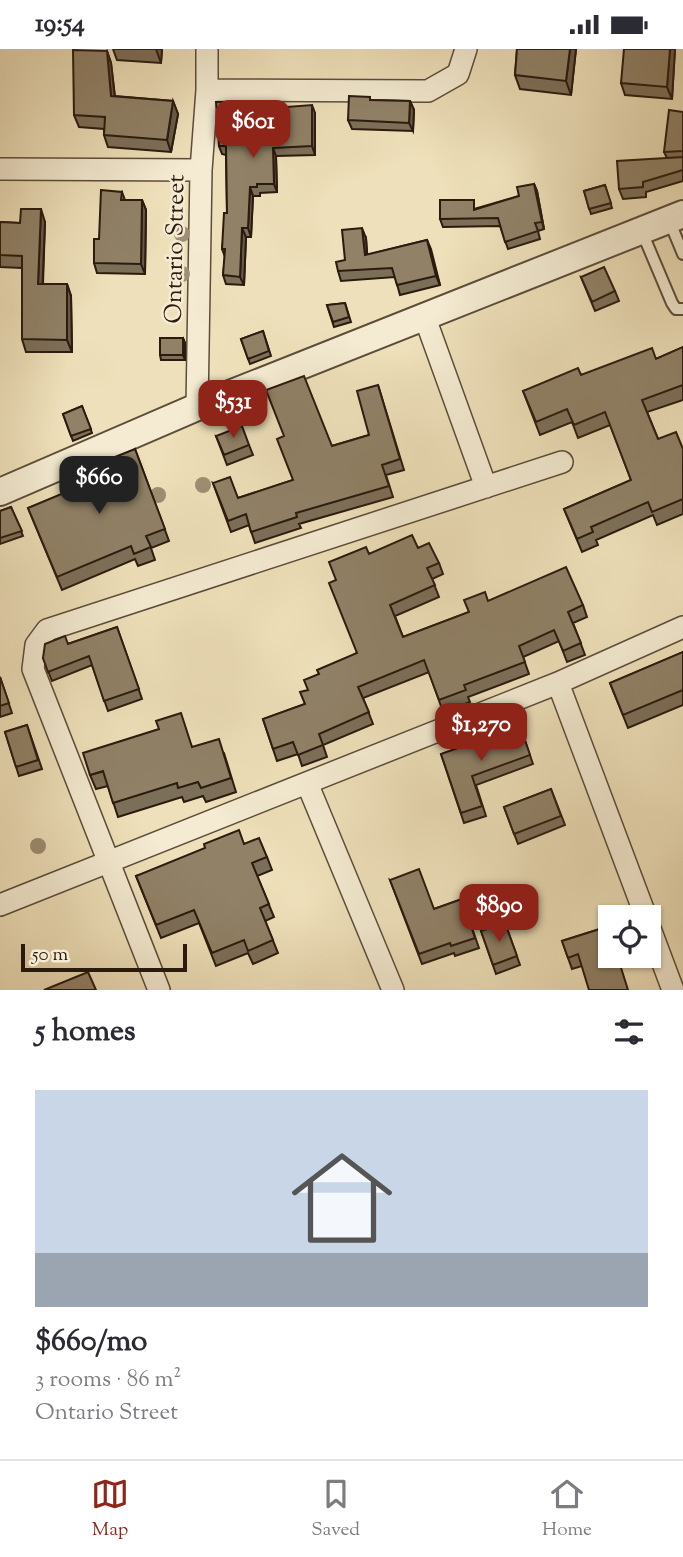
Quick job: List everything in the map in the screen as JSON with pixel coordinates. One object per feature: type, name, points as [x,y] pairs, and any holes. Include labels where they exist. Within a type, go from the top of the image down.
[{"type":"street","name":"Ontario Street","points":[[197,407],[201,170],[207,49]]},
{"type":"street","points":[[207,90],[428,91],[458,74],[466,49]]},
{"type":"street","points":[[0,169],[201,170]]},
{"type":"street","points":[[0,492],[197,407],[676,217]]},
{"type":"street","points":[[425,318],[486,487]]},
{"type":"street","points":[[159,990],[33,669],[36,645],[47,630],[562,462]]},
{"type":"street","points":[[0,905],[558,683],[683,627]]},
{"type":"street","points":[[558,683],[641,905]]},
{"type":"street","points":[[307,783],[393,990]]},
{"type":"street","points":[[661,958],[673,990]]},
{"type":"lane","points":[[676,217],[683,254]]},
{"type":"lane","points":[[642,232],[672,303],[676,309],[683,309]]},
{"type":"building","points":[[517,49],[570,49],[566,81],[515,75]]},
{"type":"building","points":[[624,49],[670,49],[667,87],[621,83]]},
{"type":"building","points":[[73,50],[107,51],[111,96],[173,101],[167,140],[104,135],[105,117],[74,115]]},
{"type":"building","points":[[349,96],[370,97],[370,100],[410,101],[409,123],[348,120]]},
{"type":"building","points":[[216,102],[247,102],[247,110],[312,105],[312,146],[273,148],[274,184],[257,184],[257,187],[250,187],[248,228],[242,228],[240,277],[223,275],[224,213],[227,213],[226,146],[219,146]]},
{"type":"building","points":[[669,110],[683,112],[683,151],[664,152]]},
{"type":"building","points":[[683,157],[683,170],[643,182],[643,187],[619,189],[617,161]]},
{"type":"building","points":[[534,184],[542,222],[535,223],[538,231],[505,242],[498,218],[440,219],[440,200],[474,200],[474,210],[519,196],[517,187]]},
{"type":"building","points":[[605,185],[611,203],[589,209],[584,191]]},
{"type":"building","points":[[101,190],[122,192],[121,200],[142,200],[141,264],[94,263],[94,239],[99,239]]},
{"type":"building","points":[[21,209],[41,209],[38,284],[67,284],[67,340],[22,339],[22,256],[0,255],[0,222],[20,223]]},
{"type":"building","points":[[362,228],[365,255],[427,240],[436,276],[397,285],[392,268],[338,271],[336,262],[345,260],[342,230]]},
{"type":"building","points":[[604,267],[615,291],[592,302],[581,277]]},
{"type":"building","points":[[345,303],[349,317],[333,322],[327,305]]},
{"type":"building","points":[[263,331],[269,351],[248,359],[241,339]]},
{"type":"building","points":[[160,338],[183,338],[183,355],[160,355]]},
{"type":"building","points":[[683,347],[683,385],[642,400],[658,439],[676,432],[683,449],[683,499],[652,512],[648,502],[591,527],[593,532],[577,539],[564,509],[631,480],[605,412],[574,425],[567,409],[536,422],[523,391],[578,368],[581,375],[652,348],[656,359]]},
{"type":"building","points":[[304,376],[332,446],[369,435],[357,391],[378,385],[400,459],[382,465],[389,486],[296,513],[297,517],[251,532],[246,514],[228,521],[213,483],[230,477],[238,498],[293,480],[277,439],[284,436],[266,390]]},
{"type":"building","points":[[82,406],[91,429],[71,436],[63,414]]},
{"type":"building","points":[[242,426],[249,445],[224,455],[216,436]]},
{"type":"building","points":[[135,449],[165,529],[146,536],[151,547],[134,554],[131,546],[57,577],[28,508],[102,477],[97,464]]},
{"type":"building","points":[[11,507],[22,531],[0,538],[0,511]]},
{"type":"building","points":[[412,535],[418,548],[429,543],[439,563],[427,568],[435,585],[390,605],[403,637],[469,612],[464,600],[485,592],[488,601],[566,567],[583,605],[568,612],[581,643],[563,651],[554,630],[519,646],[525,662],[464,685],[466,690],[439,700],[424,660],[358,687],[369,712],[319,734],[323,745],[298,755],[293,742],[273,749],[263,719],[305,704],[300,692],[308,690],[304,680],[319,674],[317,670],[357,653],[329,583],[336,580],[329,562],[366,547],[369,554]]},
{"type":"building","points":[[117,627],[139,689],[104,701],[89,656],[48,672],[43,658],[45,644],[65,636],[68,644]]},
{"type":"building","points":[[683,652],[683,690],[623,715],[610,683]]},
{"type":"building","points":[[0,677],[9,703],[0,706]]},
{"type":"building","points":[[181,713],[192,747],[219,739],[231,778],[201,788],[198,782],[178,788],[177,783],[113,803],[103,771],[90,775],[83,753],[159,729],[156,721]]},
{"type":"building","points":[[27,725],[38,760],[16,767],[5,732]]},
{"type":"building","points":[[520,726],[530,755],[472,776],[482,806],[461,813],[441,754]]},
{"type":"building","points":[[551,789],[561,816],[514,834],[504,807]]},
{"type":"building","points":[[239,830],[244,844],[259,838],[267,857],[252,863],[269,904],[260,908],[273,940],[248,951],[244,940],[212,953],[194,910],[156,925],[136,876],[205,848],[204,844]]},
{"type":"building","points":[[419,869],[434,909],[462,899],[475,938],[419,954],[390,880]]},
{"type":"building","points":[[505,923],[517,956],[493,965],[481,931]]},
{"type":"building","points":[[598,930],[598,968],[621,968],[628,990],[589,990],[578,954],[568,958],[562,941]]},
{"type":"building","points":[[88,972],[96,990],[44,990]]}]
